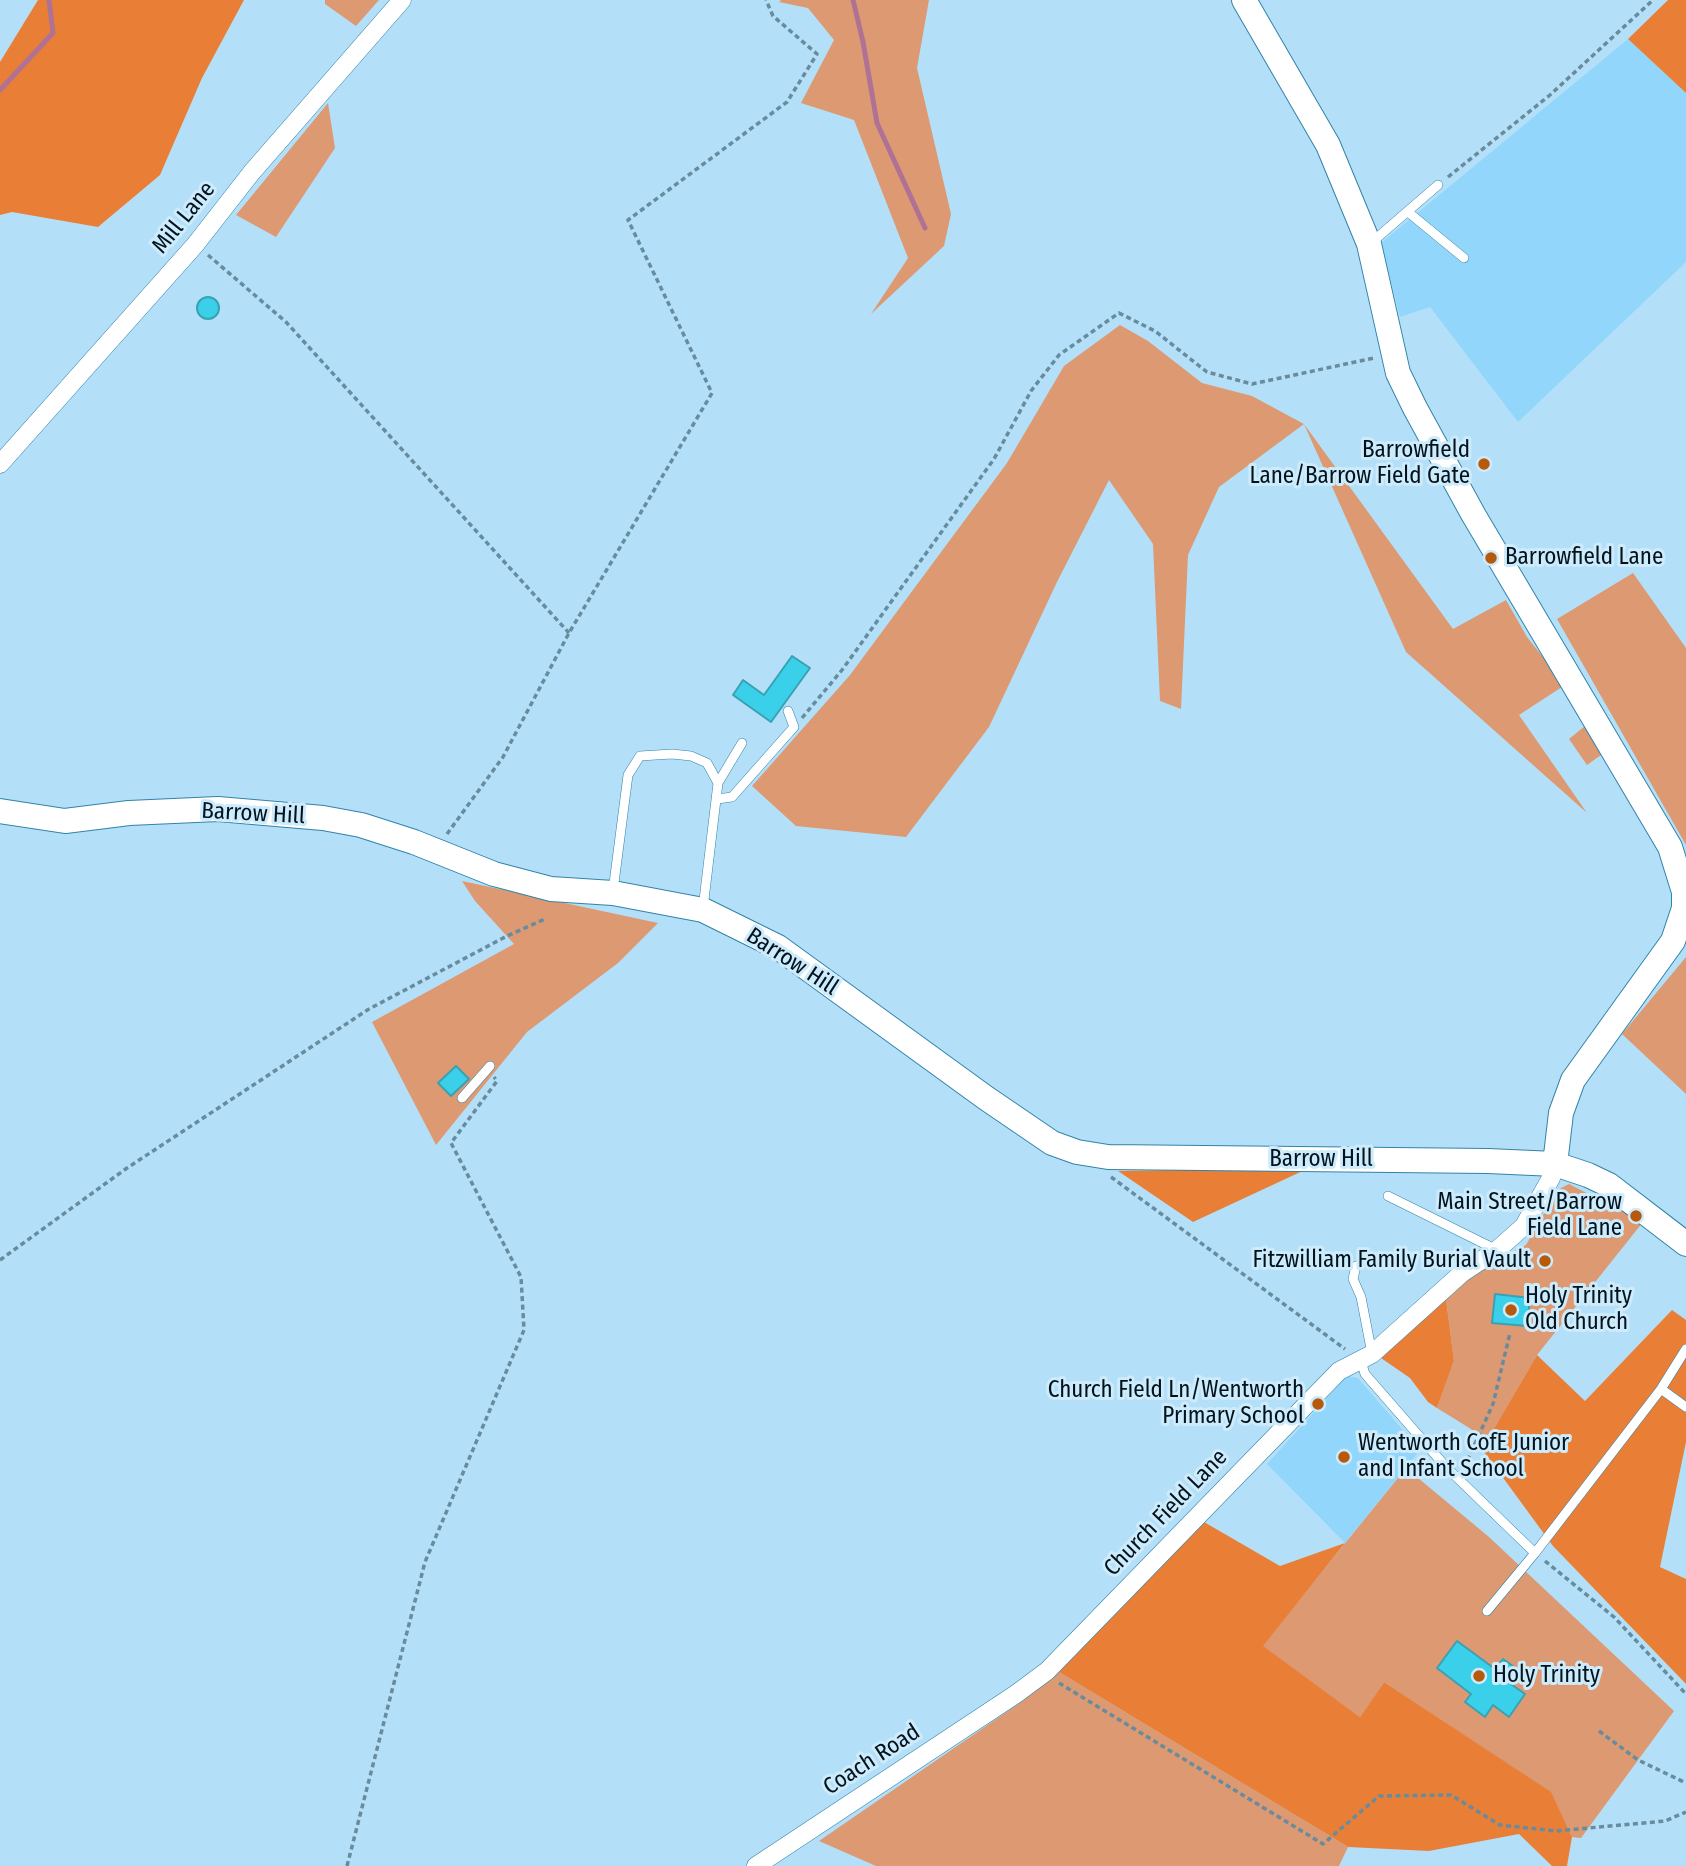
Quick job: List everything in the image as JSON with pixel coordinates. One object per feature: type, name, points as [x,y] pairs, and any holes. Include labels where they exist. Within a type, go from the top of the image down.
[{"type":"main road","points":[[1244,0],[1328,145],[1369,244],[1398,373],[1415,408],[1473,514],[1670,847],[1684,892],[1684,908],[1673,942],[1573,1080],[1561,1113],[1555,1164]]},
{"type":"main road","name":"Barrow Hill","points":[[0,811],[65,821],[128,813],[218,809],[323,818],[361,825],[436,850],[494,874],[551,889],[613,893],[703,910],[778,947],[986,1098],[1052,1143],[1077,1152],[1120,1157],[1555,1164],[1609,1185],[1686,1244]]},
{"type":"street","name":"Mill Lane","points":[[0,464],[195,245],[252,172],[402,0]]},
{"type":"street","name":"Church Field Lane","points":[[1016,1694],[1047,1671],[1339,1371],[1366,1357],[1462,1273],[1497,1250],[1524,1226],[1551,1178],[1555,1164]]},
{"type":"street","name":"Coach Road","points":[[756,1866],[1016,1694]]},
{"type":"lane","points":[[1369,244],[1438,185]]},
{"type":"lane","points":[[1408,212],[1464,258]]},
{"type":"lane","points":[[717,799],[732,797],[794,727],[788,711]]},
{"type":"lane","points":[[703,910],[718,783],[742,743]]},
{"type":"lane","points":[[613,893],[628,775],[640,756],[691,756],[707,763],[718,783]]},
{"type":"lane","points":[[462,1098],[490,1066]]},
{"type":"lane","points":[[1388,1196],[1497,1250]]},
{"type":"lane","points":[[1356,1266],[1353,1279],[1361,1297],[1365,1374],[1459,1479],[1535,1553]]},
{"type":"lane","points":[[1487,1611],[1661,1389],[1686,1349]]},
{"type":"lane","points":[[1661,1389],[1686,1406]]},
{"type":"path","points":[[436,850],[503,757],[569,633],[712,393],[628,220],[787,102],[811,64],[817,54],[773,16],[765,0]]},
{"type":"path","points":[[1438,185],[1549,95],[1653,0]]},
{"type":"path","points":[[195,245],[286,322],[569,633]]},
{"type":"path","points":[[794,727],[842,670],[994,459],[1031,391],[1059,355],[1119,313],[1155,331],[1207,372],[1252,384],[1393,352]]},
{"type":"path","points":[[0,1260],[127,1168],[369,1009],[507,936],[545,919]]},
{"type":"path","points":[[347,1866],[425,1562],[524,1330],[521,1277],[451,1143],[497,1081],[490,1066]]},
{"type":"path","points":[[1124,1186],[1366,1357]]},
{"type":"path","points":[[1459,1479],[1493,1404],[1510,1333]]},
{"type":"path","points":[[1535,1553],[1614,1617],[1686,1694]]},
{"type":"path","points":[[1047,1671],[1051,1678],[1323,1844],[1379,1796],[1451,1796],[1500,1825],[1556,1831],[1665,1821],[1686,1812]]},
{"type":"path","points":[[1599,1731],[1638,1760],[1686,1783]]},
{"type":"shaded area","points":[[38,0],[244,0],[202,78],[160,175],[98,227],[12,212],[0,215],[0,62]]},
{"type":"shaded area","points":[[325,0],[379,0],[356,26],[325,4]]},
{"type":"shaded area","points":[[929,0],[917,68],[951,214],[944,246],[871,314],[908,258],[854,120],[801,103],[834,40],[808,8],[779,2]]},
{"type":"shaded area","points":[[1668,0],[1686,0],[1686,93],[1628,39]]},
{"type":"shaded area","points":[[1628,39],[1686,93],[1686,262],[1518,422],[1430,307],[1400,317],[1381,243]]},
{"type":"shaded area","points":[[328,103],[335,148],[276,237],[236,215]]},
{"type":"shaded area","points":[[1120,325],[1148,341],[1202,383],[1252,396],[1304,424],[1219,487],[1188,555],[1181,709],[1160,701],[1153,544],[1109,480],[1057,582],[989,727],[906,837],[796,826],[752,786],[850,675],[1007,463],[1064,366]]},
{"type":"shaded area","points":[[1304,424],[1453,629],[1506,600],[1527,637],[1565,685],[1519,715],[1587,813],[1406,652]]},
{"type":"shaded area","points":[[1633,573],[1686,648],[1686,845],[1557,619]]},
{"type":"shaded area","points":[[1585,726],[1601,755],[1587,765],[1569,739]]},
{"type":"shaded area","points":[[462,881],[658,923],[618,963],[527,1032],[436,1145],[372,1022],[514,944],[475,901]]},
{"type":"shaded area","points":[[1686,957],[1686,1094],[1622,1034]]},
{"type":"shaded area","points":[[1309,1168],[1193,1222],[1118,1171]]},
{"type":"shaded area","points":[[1569,1184],[1643,1222],[1537,1355],[1482,1449],[1471,1429],[1437,1408],[1454,1361],[1446,1299],[1466,1276],[1526,1245],[1557,1190]]},
{"type":"shaded area","points":[[1446,1299],[1454,1361],[1437,1408],[1428,1402],[1410,1378],[1381,1358]]},
{"type":"shaded area","points":[[1672,1310],[1686,1320],[1686,1442],[1660,1567],[1686,1579],[1686,1684],[1553,1546],[1482,1449],[1537,1355],[1585,1401]]},
{"type":"shaded area","name":"Wentworth CofE Junior and Infant School","points":[[1347,1376],[1358,1378],[1420,1450],[1345,1543],[1267,1464]]},
{"type":"shaded area","points":[[1406,1468],[1489,1537],[1674,1711],[1581,1838],[1572,1837],[1550,1792],[1384,1682],[1360,1717],[1262,1646]]},
{"type":"shaded area","points":[[1204,1522],[1280,1566],[1345,1543],[1263,1646],[1360,1717],[1384,1682],[1551,1792],[1572,1837],[1567,1866],[1552,1866],[1519,1834],[1429,1851],[1348,1847],[1059,1672]]},
{"type":"shaded area","points":[[1059,1672],[1348,1847],[1339,1866],[876,1866],[819,1841],[1021,1702]]},
{"type":"building","points":[[208,297],[216,300],[219,308],[216,316],[208,319],[200,316],[197,308],[200,300]]},
{"type":"building","points":[[792,656],[810,668],[771,722],[733,695],[743,680],[764,695]]},
{"type":"building","points":[[456,1066],[469,1079],[451,1096],[438,1083]]},
{"type":"building","name":"Holy Trinity Old Church","points":[[1495,1294],[1530,1298],[1527,1326],[1492,1323]]},
{"type":"building","name":"Holy Trinity","points":[[1457,1641],[1495,1669],[1503,1659],[1517,1669],[1508,1682],[1525,1694],[1509,1717],[1493,1705],[1485,1717],[1465,1702],[1471,1694],[1437,1668]]},
{"type":"waterway","points":[[0,90],[53,33],[49,0]]},
{"type":"waterway","points":[[853,0],[877,123],[925,228]]},
{"type":"place","name":"Barrowfield Lane/Barrow Field Gate","points":[[1484,464]]},
{"type":"place","name":"Barrowfield Lane","points":[[1491,558]]},
{"type":"place","name":"Main Street/Barrow Field Lane","points":[[1636,1216]]},
{"type":"place","name":"Fitzwilliam Family Burial Vault","points":[[1545,1261]]},
{"type":"place","name":"Holy Trinity Old Church","points":[[1511,1310]]},
{"type":"place","name":"Church Field Ln/Wentworth Primary School","points":[[1318,1404]]},
{"type":"place","name":"Wentworth CofE Junior and Infant School","points":[[1344,1457]]},
{"type":"place","name":"Holy Trinity","points":[[1479,1676]]}]
